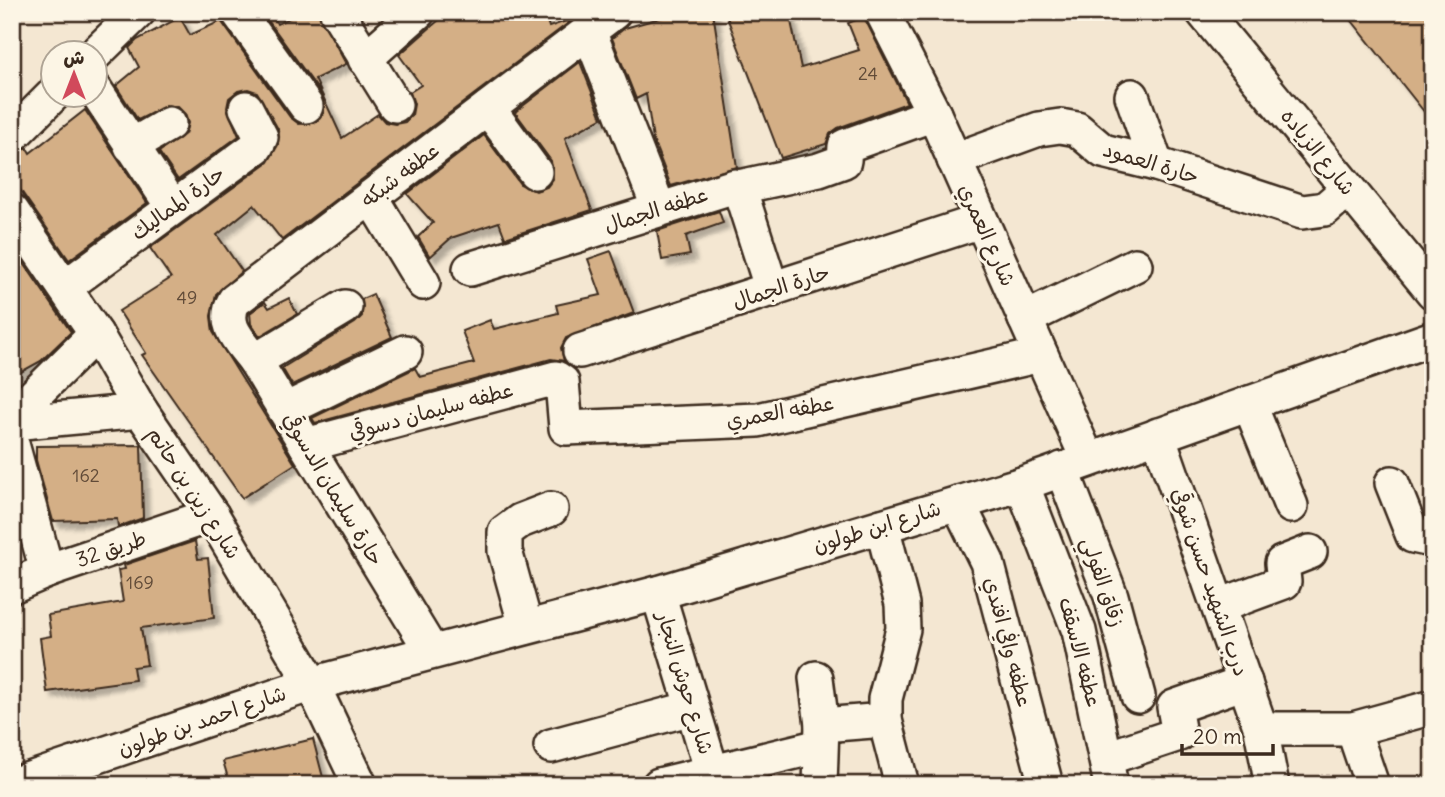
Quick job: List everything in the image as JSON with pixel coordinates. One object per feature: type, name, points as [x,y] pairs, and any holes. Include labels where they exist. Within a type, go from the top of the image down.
[{"type":"street","points":[[108,41],[138,12]]},
{"type":"street","points":[[238,12],[306,106]]},
{"type":"street","points":[[337,12],[395,105]]},
{"type":"street","points":[[365,59],[418,12]]},
{"type":"street","name":"شارع الزياده","points":[[1203,12],[1433,292]]},
{"type":"street","name":"شارع العمري","points":[[888,14],[1041,355],[1075,465]]},
{"type":"street","name":"عطفه شبكه","points":[[231,328],[228,319],[234,301],[602,22],[659,209]]},
{"type":"street","points":[[1132,96],[1156,164]]},
{"type":"street","points":[[12,136],[40,108]]},
{"type":"street","points":[[107,108],[172,206]]},
{"type":"street","name":"حارة المماليك","points":[[65,287],[260,142],[259,131],[246,108]]},
{"type":"street","points":[[488,108],[535,173]]},
{"type":"street","name":"عطفه الجمال","points":[[470,269],[731,186],[739,187],[818,170],[846,159],[845,146],[933,114]]},
{"type":"street","points":[[131,146],[169,124]]},
{"type":"street","name":"حارة العمود","points":[[954,160],[1039,129],[1060,126],[1077,129],[1103,151],[1156,164],[1302,212],[1325,209],[1348,189]]},
{"type":"street","points":[[739,187],[772,290]]},
{"type":"street","points":[[371,197],[423,283]]},
{"type":"street","name":"شارع زين بن حاتم","points":[[12,211],[96,334],[141,411],[212,515],[312,684],[360,785]]},
{"type":"street","name":"حارة الجمال","points":[[580,351],[981,221]]},
{"type":"street","points":[[1025,319],[1135,265]]},
{"type":"street","points":[[255,361],[345,307]]},
{"type":"street","name":"حارة سليمان الدسوقي","points":[[231,328],[255,361],[432,652]]},
{"type":"street","points":[[12,420],[96,334]]},
{"type":"street","name":"شارع ابن طولون","points":[[312,684],[658,593],[1022,484],[1433,338]]},
{"type":"street","points":[[285,410],[405,352]]},
{"type":"street","name":"عطفه العمري","points":[[556,378],[562,382],[566,428],[701,425],[758,420],[794,413],[1041,355]]},
{"type":"street","name":"عطفه سليمان دسوقي","points":[[306,445],[556,378]]},
{"type":"street","points":[[1249,403],[1291,506]]},
{"type":"street","points":[[12,420],[141,411]]},
{"type":"street","name":"درب الشهيد حسن شوقي","points":[[1158,435],[1261,729],[1272,785]]},
{"type":"street","points":[[12,444],[47,571]]},
{"type":"street","name":"زقاق الفولي","points":[[1075,465],[1138,696]]},
{"type":"street","points":[[1392,482],[1413,536],[1427,539],[1433,534]]},
{"type":"street","name":"عطفه الاسقف","points":[[1022,484],[1079,631],[1109,771]]},
{"type":"street","name":"عطفه وافي افندي","points":[[958,503],[987,562],[1046,785]]},
{"type":"street","points":[[526,627],[505,551],[505,532],[520,521],[551,509]]},
{"type":"street","name":"طريق 32","points":[[12,586],[47,571],[212,515]]},
{"type":"street","points":[[882,526],[902,604],[903,629],[885,699],[885,720],[902,785]]},
{"type":"street","points":[[1219,606],[1284,582],[1282,563],[1310,552]]},
{"type":"street","name":"شارع حوش النجار","points":[[658,593],[712,772]]},
{"type":"street","points":[[816,678],[821,736],[820,785]]},
{"type":"street","points":[[1109,771],[1181,733],[1174,707],[1245,682]]},
{"type":"street","name":"شارع احمد بن طولون","points":[[12,785],[312,684]]},
{"type":"street","points":[[1261,729],[1353,729],[1433,706]]},
{"type":"street","points":[[551,746],[692,708]]},
{"type":"street","points":[[659,785],[712,772],[821,736],[885,720]]},
{"type":"street","points":[[1353,729],[1372,785]]},
{"type":"building","points":[[262,12],[272,12],[277,24],[302,12],[318,12],[346,64],[315,79],[342,138],[378,114],[385,122],[395,124],[405,122],[412,115],[414,104],[410,92],[421,85],[399,55],[448,12],[544,12],[549,27],[575,18],[282,240],[254,205],[217,235],[242,271],[216,294],[211,316],[213,332],[295,464],[242,498],[142,355],[146,353],[119,311],[171,278],[150,248],[268,162],[278,145],[278,129],[257,92],[248,89],[238,91],[229,98],[227,108],[239,136],[178,180],[159,152],[185,134],[188,123],[185,114],[178,107],[168,105],[138,120],[116,86],[139,67],[129,48],[137,40],[180,17],[190,35],[221,21],[290,117],[299,124],[317,122],[324,113],[322,95]]},
{"type":"building","points":[[681,12],[713,12],[737,167],[671,186],[653,140],[646,94],[636,99],[612,38],[625,28]]},
{"type":"building","points":[[725,12],[789,12],[801,68],[859,50],[848,23],[864,17],[907,103],[838,128],[830,134],[826,144],[781,158]]},
{"type":"building","points":[[1345,12],[1433,12],[1433,123]]},
{"type":"building","points":[[580,62],[602,118],[565,138],[592,210],[505,238],[499,222],[451,238],[430,257],[418,237],[433,223],[407,194],[484,135],[520,184],[536,191],[547,187],[553,179],[551,161],[515,112]]},
{"type":"building","points":[[85,110],[147,203],[69,260],[12,178],[12,155],[27,148],[30,153]]},
{"type":"building","points":[[719,211],[723,223],[686,236],[690,255],[662,260],[657,231]]},
{"type":"building","points":[[12,246],[71,332],[41,361],[12,377]]},
{"type":"building","points":[[611,251],[634,313],[566,338],[561,348],[564,361],[551,359],[315,423],[312,418],[415,368],[420,377],[474,363],[462,331],[490,320],[494,329],[558,313],[556,305],[601,295],[588,259]]},
{"type":"building","points":[[373,294],[392,337],[292,385],[282,368],[355,323],[362,316],[362,299]]},
{"type":"building","points":[[289,298],[297,314],[260,336],[251,324],[250,313],[265,302],[269,308]]},
{"type":"building","points":[[141,445],[143,518],[118,527],[117,519],[53,521],[36,460],[36,446]]},
{"type":"building","points":[[195,541],[198,559],[208,558],[214,618],[141,628],[147,665],[133,667],[135,680],[47,692],[40,638],[51,636],[48,615],[123,602],[118,570],[125,569],[124,565]]},
{"type":"building","points":[[313,739],[325,785],[230,785],[223,761]]}]
